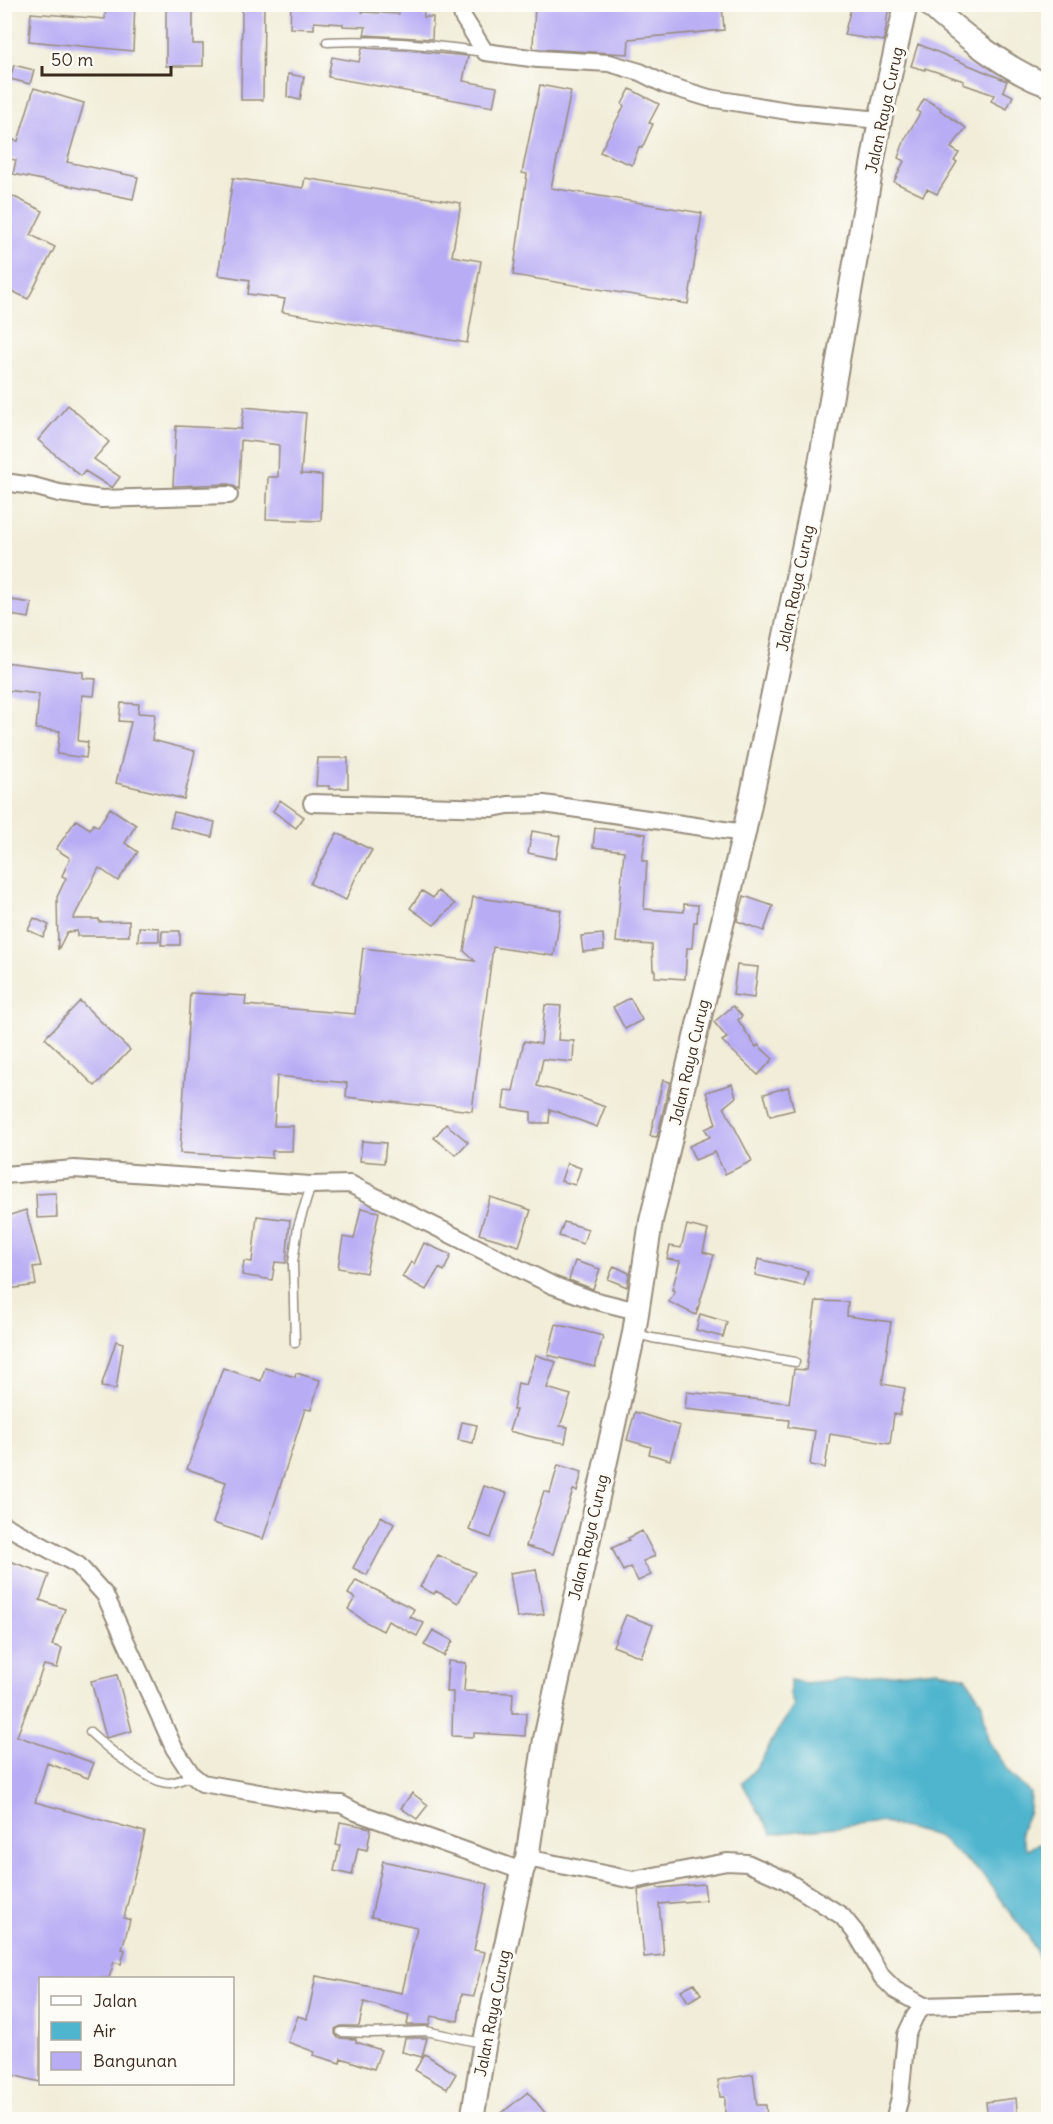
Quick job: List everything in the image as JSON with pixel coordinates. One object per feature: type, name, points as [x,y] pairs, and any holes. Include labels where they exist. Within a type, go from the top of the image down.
[{"type":"street","points":[[460,4],[463,17],[484,52],[609,63],[640,72],[666,86],[709,98],[794,112],[880,120]]},
{"type":"street","name":"Jalan Raya Curug","points":[[472,2120],[485,2042],[524,1864],[547,1728],[635,1322],[651,1221],[744,833],[816,486],[880,120],[906,4]]},
{"type":"street","points":[[929,4],[962,33],[1017,70],[1048,85]]},
{"type":"street","points":[[4,482],[102,499],[229,495]]},
{"type":"street","points":[[312,803],[493,808],[508,805],[544,804],[744,833]]},
{"type":"street","points":[[4,1175],[74,1169],[311,1185],[350,1184],[552,1286],[593,1300],[635,1322]]},
{"type":"street","points":[[4,1525],[78,1565],[105,1594],[174,1748],[192,1775],[202,1783],[317,1803],[341,1804],[356,1812],[524,1864],[633,1880],[727,1862],[747,1863],[785,1880],[842,1916],[855,1932],[882,1977],[895,1990],[924,2006],[1048,2002]]},
{"type":"street","points":[[894,2120],[900,2098],[906,2035],[915,2016],[924,2006]]},
{"type":"lane","points":[[327,42],[357,40],[444,46],[484,52]]},
{"type":"lane","points":[[295,1343],[293,1263],[298,1227],[311,1185]]},
{"type":"lane","points":[[635,1322],[652,1338],[795,1362]]},
{"type":"lane","points":[[90,1732],[135,1768],[162,1782],[169,1783],[192,1775]]},
{"type":"lane","points":[[341,2032],[426,2031],[472,2042],[485,2042]]},
{"type":"water","points":[[937,1670],[966,1677],[982,1703],[988,1740],[1010,1774],[1030,1793],[1029,1811],[1020,1832],[1026,1849],[1047,1841],[1048,1835],[1048,1976],[1029,1937],[983,1875],[937,1836],[881,1822],[772,1834],[742,1783],[758,1766],[794,1706],[790,1694],[790,1680],[806,1683]]},
{"type":"building","points":[[106,4],[135,4],[133,51],[29,41],[31,13],[105,19]]},
{"type":"building","points":[[242,4],[264,4],[263,100],[241,100]]},
{"type":"building","points":[[291,4],[363,4],[362,12],[399,14],[398,4],[423,4],[424,17],[433,17],[432,39],[364,35],[366,27],[343,26],[343,24],[314,22],[314,29],[290,28]]},
{"type":"building","points":[[535,4],[722,4],[724,30],[629,39],[628,54],[539,49],[533,48]]},
{"type":"building","points":[[852,4],[889,4],[884,41],[844,35]]},
{"type":"building","points":[[166,8],[193,9],[193,44],[203,44],[203,66],[166,66]]},
{"type":"building","points":[[918,44],[1007,81],[1003,91],[1013,96],[1007,109],[991,101],[994,95],[963,84],[964,81],[925,68],[925,70],[911,66]]},
{"type":"building","points":[[362,48],[468,56],[463,81],[497,87],[493,107],[328,77],[332,57],[359,62]]},
{"type":"building","points":[[14,65],[34,70],[30,84],[10,79]]},
{"type":"building","points":[[288,74],[304,77],[300,100],[287,97]]},
{"type":"building","points":[[540,85],[571,91],[551,188],[702,213],[688,304],[513,275],[527,174],[522,173]]},
{"type":"building","points":[[34,88],[84,103],[67,162],[138,177],[133,199],[13,174],[16,160],[4,158],[4,138],[18,141]]},
{"type":"building","points":[[630,89],[659,104],[649,123],[653,124],[642,148],[639,147],[632,165],[600,152],[624,106],[622,104]]},
{"type":"building","points":[[924,99],[941,108],[940,110],[966,128],[951,148],[959,153],[954,161],[957,162],[937,194],[927,189],[923,196],[894,182],[904,161],[898,158],[905,139],[920,113],[917,111]]},
{"type":"building","points":[[233,178],[303,188],[305,178],[461,203],[452,256],[481,261],[467,343],[282,312],[285,299],[248,294],[250,280],[218,275]]},
{"type":"building","points":[[4,192],[43,211],[31,235],[55,247],[28,299],[4,287]]},
{"type":"building","points":[[68,405],[109,442],[94,459],[120,477],[112,488],[85,471],[81,476],[38,440]]},
{"type":"building","points":[[244,407],[306,413],[301,474],[322,475],[321,521],[266,519],[268,477],[278,477],[279,445],[241,440],[239,489],[229,484],[173,486],[176,426],[241,429]]},
{"type":"building","points":[[4,599],[32,603],[29,618],[4,614]]},
{"type":"building","points":[[4,662],[83,672],[83,678],[96,679],[94,696],[82,695],[78,741],[88,742],[86,758],[57,754],[60,731],[36,729],[39,694],[4,690]]},
{"type":"building","points":[[121,703],[139,704],[138,713],[155,714],[152,740],[195,751],[184,799],[116,783],[131,722],[119,721]]},
{"type":"building","points":[[318,758],[348,758],[348,788],[329,789],[329,786],[316,786]]},
{"type":"building","points":[[280,800],[304,817],[296,828],[273,811]]},
{"type":"building","points":[[110,808],[136,825],[125,843],[138,852],[118,881],[99,868],[73,919],[99,919],[99,922],[129,921],[129,936],[77,936],[77,931],[67,932],[58,950],[57,897],[66,878],[62,876],[70,858],[56,849],[76,820],[90,829],[93,824],[98,827]]},
{"type":"building","points":[[174,812],[215,822],[212,837],[170,827]]},
{"type":"building","points":[[595,828],[646,834],[642,861],[647,861],[644,909],[684,912],[684,904],[698,905],[692,948],[687,948],[685,979],[655,977],[652,945],[616,942],[624,851],[593,847]]},
{"type":"building","points":[[532,831],[560,836],[556,859],[528,853]]},
{"type":"building","points":[[337,833],[372,850],[346,900],[310,884]]},
{"type":"building","points":[[422,891],[433,898],[438,891],[455,904],[434,925],[410,908]]},
{"type":"building","points":[[744,896],[773,906],[764,931],[737,921]]},
{"type":"building","points":[[473,897],[561,910],[554,956],[493,947],[472,1111],[346,1097],[347,1083],[277,1076],[274,1126],[293,1126],[292,1151],[272,1151],[272,1158],[180,1153],[190,993],[246,996],[245,1005],[355,1014],[363,948],[475,961],[464,951]]},
{"type":"building","points":[[34,918],[49,925],[43,937],[28,930]]},
{"type":"building","points":[[139,927],[159,928],[159,941],[138,941]]},
{"type":"building","points":[[162,931],[180,931],[180,945],[161,945]]},
{"type":"building","points":[[603,934],[604,950],[583,952],[581,936]]},
{"type":"building","points":[[737,965],[758,967],[754,998],[733,995]]},
{"type":"building","points":[[630,998],[642,1020],[625,1029],[613,1007]]},
{"type":"building","points":[[80,1001],[130,1050],[95,1086],[45,1038]]},
{"type":"building","points":[[545,1005],[561,1006],[558,1040],[574,1041],[573,1062],[543,1059],[537,1086],[579,1097],[605,1107],[597,1127],[550,1109],[549,1123],[531,1123],[531,1112],[503,1108],[505,1090],[513,1091],[524,1041],[541,1044]]},
{"type":"building","points":[[733,1006],[742,1016],[738,1020],[756,1047],[758,1045],[773,1059],[758,1075],[722,1041],[727,1038],[714,1022]]},
{"type":"building","points":[[663,1080],[670,1082],[657,1137],[650,1136]]},
{"type":"building","points":[[732,1084],[736,1097],[724,1107],[752,1161],[725,1174],[715,1152],[695,1160],[689,1146],[710,1137],[705,1129],[716,1124],[706,1092]]},
{"type":"building","points":[[788,1087],[794,1110],[770,1116],[764,1094]]},
{"type":"building","points":[[446,1124],[468,1142],[456,1155],[434,1138]]},
{"type":"building","points":[[362,1141],[386,1143],[384,1163],[360,1161]]},
{"type":"building","points":[[567,1163],[581,1168],[575,1185],[561,1181]]},
{"type":"building","points":[[56,1193],[57,1217],[37,1218],[36,1194]]},
{"type":"building","points":[[490,1197],[531,1210],[519,1246],[479,1234]]},
{"type":"building","points":[[361,1208],[379,1212],[366,1273],[338,1268],[343,1237],[354,1239]]},
{"type":"building","points":[[26,1210],[41,1266],[33,1267],[36,1285],[9,1289],[4,1272],[4,1217]]},
{"type":"building","points":[[257,1216],[290,1220],[286,1263],[275,1262],[272,1280],[242,1275],[244,1261],[252,1262]]},
{"type":"building","points":[[564,1222],[588,1229],[583,1244],[559,1236]]},
{"type":"building","points":[[687,1225],[708,1230],[703,1252],[714,1255],[696,1315],[669,1302],[675,1291],[672,1290],[680,1261],[667,1259],[670,1246],[681,1248]]},
{"type":"building","points":[[424,1243],[451,1255],[444,1271],[439,1268],[426,1290],[402,1277],[411,1262],[414,1264]]},
{"type":"building","points":[[758,1259],[808,1271],[804,1286],[755,1275]]},
{"type":"building","points":[[575,1261],[600,1269],[593,1289],[569,1280]]},
{"type":"building","points":[[614,1266],[629,1273],[627,1287],[608,1279]]},
{"type":"building","points":[[816,1301],[848,1302],[847,1316],[891,1322],[882,1384],[905,1388],[900,1415],[894,1414],[890,1444],[830,1434],[825,1468],[810,1465],[815,1431],[788,1427],[789,1420],[685,1409],[687,1392],[789,1403],[794,1369],[806,1370]]},
{"type":"building","points":[[700,1314],[727,1322],[723,1337],[696,1330]]},
{"type":"building","points":[[556,1324],[603,1336],[595,1367],[548,1355]]},
{"type":"building","points":[[116,1341],[123,1343],[116,1389],[101,1387]]},
{"type":"building","points":[[536,1355],[556,1362],[547,1388],[571,1395],[560,1426],[568,1427],[565,1443],[509,1431],[516,1410],[513,1410],[518,1383],[526,1385]]},
{"type":"building","points":[[223,1368],[261,1381],[265,1368],[295,1377],[296,1373],[320,1380],[311,1410],[305,1409],[263,1539],[213,1523],[226,1482],[187,1469]]},
{"type":"building","points":[[635,1412],[680,1426],[670,1460],[649,1454],[651,1447],[627,1440]]},
{"type":"building","points":[[462,1422],[477,1425],[473,1443],[458,1440]]},
{"type":"building","points":[[558,1465],[582,1472],[577,1491],[573,1490],[553,1554],[526,1546],[544,1491],[550,1493]]},
{"type":"building","points":[[484,1486],[507,1493],[491,1538],[469,1530]]},
{"type":"building","points":[[381,1516],[394,1524],[367,1575],[353,1568]]},
{"type":"building","points":[[642,1531],[655,1556],[643,1561],[651,1575],[638,1581],[631,1567],[623,1571],[612,1548]]},
{"type":"building","points":[[438,1555],[475,1572],[458,1603],[436,1591],[434,1594],[420,1587]]},
{"type":"building","points":[[4,1559],[49,1575],[40,1600],[65,1609],[52,1645],[62,1648],[57,1668],[44,1665],[17,1736],[94,1763],[88,1778],[47,1763],[35,1802],[145,1832],[124,1918],[130,1920],[122,1949],[125,1950],[121,1964],[114,1962],[109,1977],[39,1977],[39,2082],[4,2073]]},
{"type":"building","points":[[536,1569],[544,1614],[517,1618],[510,1573]]},
{"type":"building","points":[[356,1580],[414,1609],[410,1617],[424,1623],[417,1636],[388,1621],[383,1631],[348,1609],[355,1598],[348,1594]]},
{"type":"building","points":[[626,1615],[653,1625],[641,1657],[613,1646]]},
{"type":"building","points":[[433,1630],[453,1641],[444,1656],[424,1645]]},
{"type":"building","points":[[448,1661],[466,1663],[464,1691],[513,1693],[512,1713],[526,1713],[525,1736],[474,1733],[474,1737],[452,1736],[453,1692],[446,1692]]},
{"type":"building","points":[[117,1675],[132,1731],[106,1738],[91,1681]]},
{"type":"building","points":[[412,1793],[428,1805],[417,1819],[401,1808]]},
{"type":"building","points":[[340,1822],[371,1828],[367,1850],[358,1848],[352,1875],[334,1871],[340,1845],[336,1845]]},
{"type":"building","points":[[383,1861],[488,1884],[474,1950],[485,1952],[474,1996],[462,1994],[458,2021],[431,2016],[429,2025],[407,2025],[409,2015],[364,2002],[359,2026],[341,2026],[335,2029],[338,2038],[356,2039],[356,2042],[381,2050],[374,2069],[341,2058],[340,2063],[313,2055],[315,2052],[288,2042],[298,2016],[307,2019],[316,1976],[402,1993],[417,1927],[371,1917]]},
{"type":"building","points":[[704,1884],[706,1900],[659,1904],[664,1955],[644,1957],[638,1890],[657,1886],[658,1888]]},
{"type":"building","points":[[694,1983],[701,1994],[688,2002],[681,1990]]},
{"type":"building","points":[[405,2038],[427,2038],[422,2057],[402,2052]]},
{"type":"building","points":[[425,2054],[456,2074],[447,2089],[415,2070]]},
{"type":"building","points":[[753,2074],[757,2105],[766,2105],[767,2120],[725,2120],[725,2097],[720,2097],[718,2080]]},
{"type":"building","points":[[528,2092],[551,2120],[493,2120]]},
{"type":"building","points":[[1016,2098],[1018,2120],[988,2120],[986,2102]]}]
